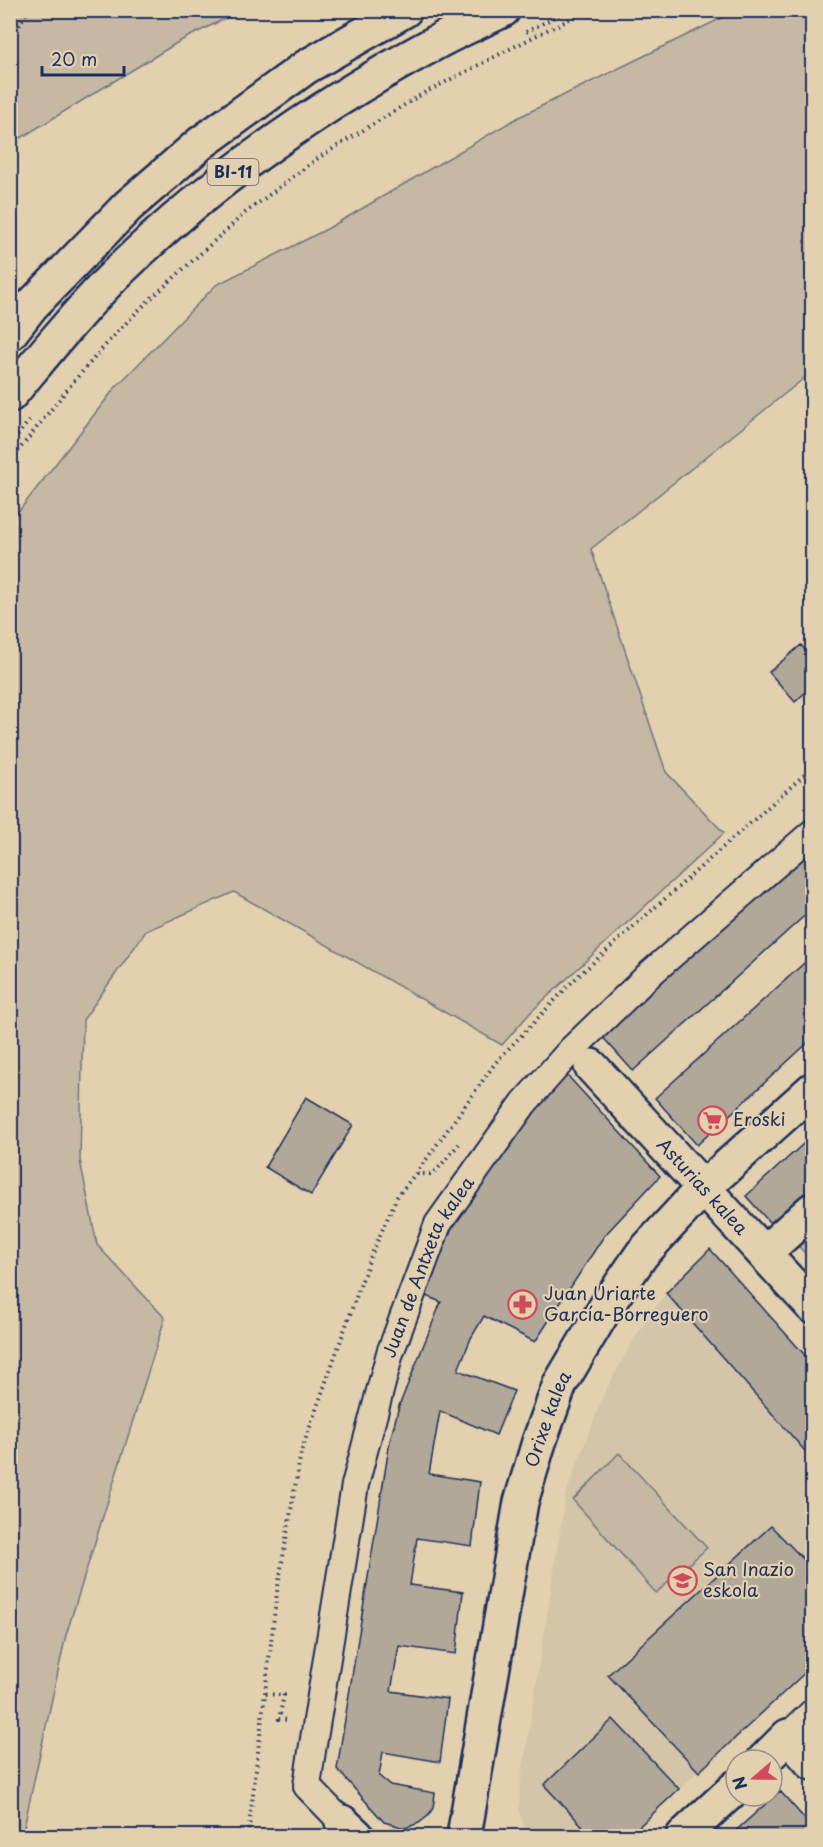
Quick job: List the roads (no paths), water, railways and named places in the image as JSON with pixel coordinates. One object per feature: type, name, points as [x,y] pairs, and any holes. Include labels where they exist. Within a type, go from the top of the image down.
[{"type":"street","name":"BI-11","points":[[10,333],[31,306],[128,206],[201,143],[306,67],[405,10]]},
{"type":"street","name":"BI-11","points":[[21,406],[72,322],[120,270],[227,176],[329,104],[439,41],[510,23]]},
{"type":"street","name":"Juan de Antxeta kalea","points":[[350,1829],[307,1785],[355,1485],[390,1353],[438,1224],[524,1103],[572,1048],[651,973],[813,833]]},
{"type":"street","name":"Asturias kalea","points":[[591,1066],[813,1306]]},
{"type":"street","name":"Orixe kalea","points":[[464,1836],[521,1502],[542,1432],[560,1384],[607,1305],[642,1254],[703,1188],[813,1090]]},
{"type":"street","points":[[764,1253],[813,1210]]},
{"type":"street","points":[[776,1748],[813,1713]]},
{"type":"street","points":[[788,1736],[813,1763]]},
{"type":"street","points":[[683,1836],[724,1798]]},
{"type":"place","name":"Eroski","points":[[712,1120]]},
{"type":"place","name":"Juan Uriarte García-Borreguero","points":[[523,1304]]},
{"type":"place","name":"San Inazio eskola","points":[[682,1580]]}]
